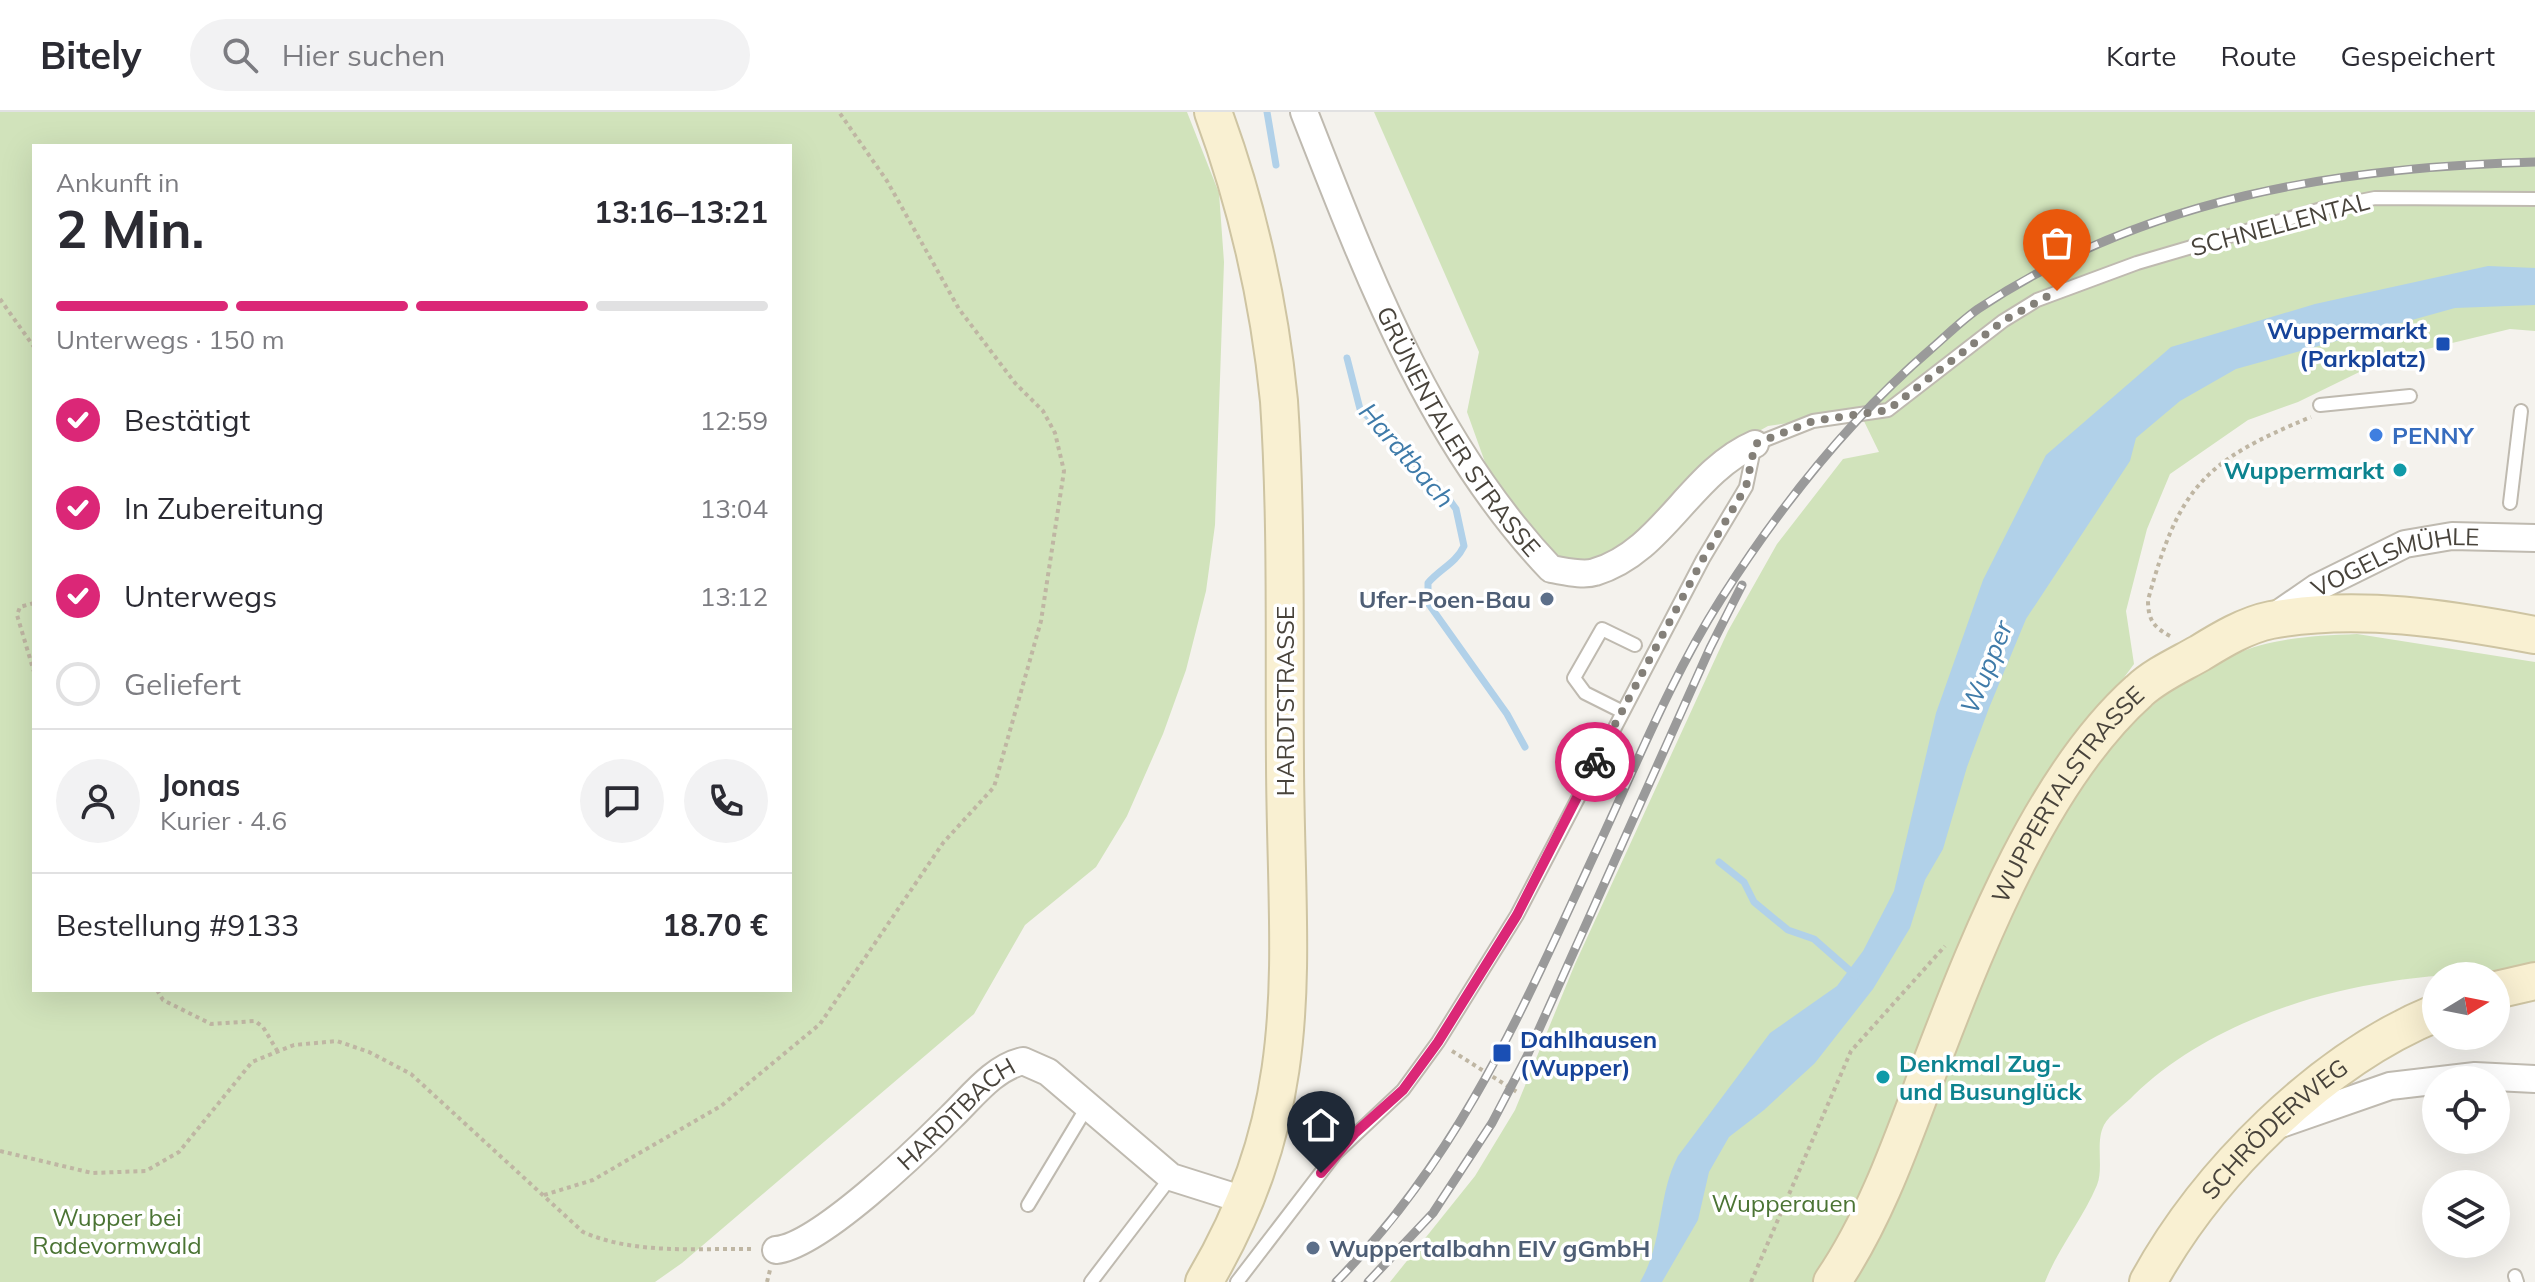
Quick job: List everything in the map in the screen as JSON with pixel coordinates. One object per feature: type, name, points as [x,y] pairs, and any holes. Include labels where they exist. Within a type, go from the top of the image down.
[{"type":"main road","name":"HARDTSTRASSE","points":[[1204,1282],[1247,1201],[1274,1114],[1288,1012],[1284,502],[1279,401],[1267,299],[1245,208],[1213,112]]},
{"type":"main road","name":"WUPPERTALSTRASSE","points":[[1832,1282],[1849,1257],[1875,1205],[1948,1020],[2043,815],[2073,767],[2119,710],[2156,678],[2207,648],[2268,621],[2346,613],[2482,625],[2535,635]]},
{"type":"main road","points":[[2510,987],[2535,981]]},
{"type":"main road","name":"SCHRÖDERWEG","points":[[2148,1282],[2188,1220],[2271,1127],[2329,1076],[2374,1044],[2422,1020]]},
{"type":"street","name":"GRÜNENTALER STRASSE","points":[[1304,112],[1377,296],[1407,357],[1495,500],[1524,541],[1551,569],[1593,573],[1629,555],[1660,528],[1719,464],[1755,444]]},
{"type":"street","name":"VOGELSMÜHLE","points":[[2268,621],[2316,588],[2405,544],[2452,536],[2535,538]]},
{"type":"street","name":"HARDTBACH","points":[[776,1250],[812,1235],[912,1155],[988,1081],[1012,1064],[1023,1061],[1037,1065],[1171,1177],[1247,1201]]},
{"type":"street","points":[[2271,1127],[2399,1085],[2475,1076],[2535,1079]]},
{"type":"lane","name":"SCHNELLENTAL","points":[[2077,283],[2325,208],[2375,198],[2535,199]]},
{"type":"lane","name":"GRÜNENTALER STRASSE","points":[[1755,444],[1813,421],[1888,410],[2003,321],[2037,300],[2077,283]]},
{"type":"lane","points":[[2321,409],[2410,396]]},
{"type":"lane","points":[[2510,503],[2521,411]]},
{"type":"lane","points":[[1237,1282],[1336,1153],[1403,1090],[1438,1042],[1517,915],[1621,711],[1746,487],[1755,444]]},
{"type":"lane","points":[[1621,711],[1585,693],[1574,678],[1602,629],[1635,645]]},
{"type":"lane","points":[[1028,1205],[1087,1107]]},
{"type":"lane","points":[[1091,1282],[1171,1177]]},
{"type":"path","points":[[544,1195],[593,1180],[721,1106],[820,1024],[943,843],[994,787],[1041,621],[1064,471],[1055,433],[1043,411],[1015,383],[959,309],[887,181],[839,112]]},
{"type":"path","points":[[0,299],[32,344]]},
{"type":"path","points":[[2207,648],[2198,630],[2181,638],[2170,636],[2155,629],[2148,614],[2152,586],[2181,510],[2200,481],[2229,456],[2321,409]]},
{"type":"path","points":[[32,604],[20,607],[17,615],[32,665]]},
{"type":"path","points":[[1751,1282],[1851,1051],[1954,936]]},
{"type":"path","points":[[158,992],[163,1000],[211,1024],[255,1021],[278,1052]]},
{"type":"path","points":[[0,1151],[92,1173],[146,1171],[179,1152],[252,1062],[294,1045],[337,1041],[369,1052],[411,1074],[583,1232],[611,1244],[776,1250]]},
{"type":"path","points":[[1438,1042],[1517,1092]]},
{"type":"green space","name":"Wupper bei Radevormwald","points":[[0,112],[1187,112],[1219,193],[1224,262],[1215,525],[1206,591],[1186,670],[1163,734],[1127,816],[1096,867],[1025,925],[974,1014],[682,1263],[655,1282],[0,1282]]},
{"type":"green space","name":"Wupperauen","points":[[1374,112],[2535,112],[2535,331],[2510,329],[2386,359],[2298,402],[2248,420],[2170,474],[2147,529],[2126,611],[2134,664],[2069,752],[1826,1282],[1390,1282],[1475,1176],[1515,1110],[1575,964],[1728,631],[1777,544],[1843,459],[1879,452],[1860,413],[1768,426],[1713,457],[1657,527],[1592,570],[1551,566],[1496,493],[1467,412],[1479,352]]},
{"type":"green space","points":[[2357,634],[2535,662],[2535,975],[2510,975],[2510,962],[2422,962],[2422,977],[2322,996],[2270,1012],[2220,1034],[2174,1062],[2104,1125],[2097,1185],[2045,1282],[1837,1282],[1997,929],[2056,819],[2092,769],[2132,724],[2179,685],[2248,649],[2310,637]]},
{"type":"water","name":"Wupper","points":[[2488,266],[2535,268],[2535,305],[2455,308],[2236,369],[2180,401],[2136,438],[2130,461],[2026,619],[1989,708],[1967,767],[1943,849],[1925,880],[1910,928],[1873,989],[1815,1063],[1729,1137],[1709,1172],[1698,1220],[1662,1282],[1640,1282],[1653,1251],[1671,1171],[1678,1156],[1770,1033],[1837,986],[1863,951],[1894,891],[1936,713],[1983,580],[2046,455],[2171,347],[2315,304]]},
{"type":"waterway","name":"Hardtbach","points":[[1267,112],[1276,165]]},
{"type":"waterway","name":"Hardtbach","points":[[1347,358],[1360,409],[1443,491],[1456,509],[1464,546],[1457,557],[1428,583],[1428,603],[1507,714],[1525,747]]},
{"type":"waterway","name":"Hardtbach","points":[[1719,862],[1744,882],[1754,902],[1788,930],[1814,939],[1856,976]]},
{"type":"railway","points":[[1336,1282],[1380,1234],[1419,1184],[1485,1080],[1541,969],[1669,692],[1721,599],[1817,466],[1901,376],[1978,309],[2042,271],[2108,240],[2176,215],[2316,181],[2389,171],[2535,162]]},
{"type":"railway","points":[[1368,1282],[1433,1213],[1492,1123],[1527,1056],[1710,648],[1742,585]]},
{"type":"way so far","points":[[1595,762],[1703,559],[1746,487],[1755,444],[1791,427],[1813,421],[1888,410],[2003,321],[2057,291]]},
{"type":"place","name":"Wuppermarkt (Parkplatz)","points":[[2443,344]]},
{"type":"place","name":"PENNY","points":[[2376,435]]},
{"type":"place","name":"Wuppermarkt","points":[[2400,470]]},
{"type":"place","name":"Ufer-Poen-Bau","points":[[1547,599]]},
{"type":"place","name":"Dahlhausen (Wupper)","points":[[1502,1053]]},
{"type":"place","name":"Denkmal Zug- und Busunglück","points":[[1883,1077]]},
{"type":"place","name":"Wuppertalbahn EIV gGmbH","points":[[1313,1248]]},
{"type":"route","points":[[1321,1173],[1355,1133],[1403,1090],[1438,1042],[1501,935],[1517,915],[1595,762]]}]
